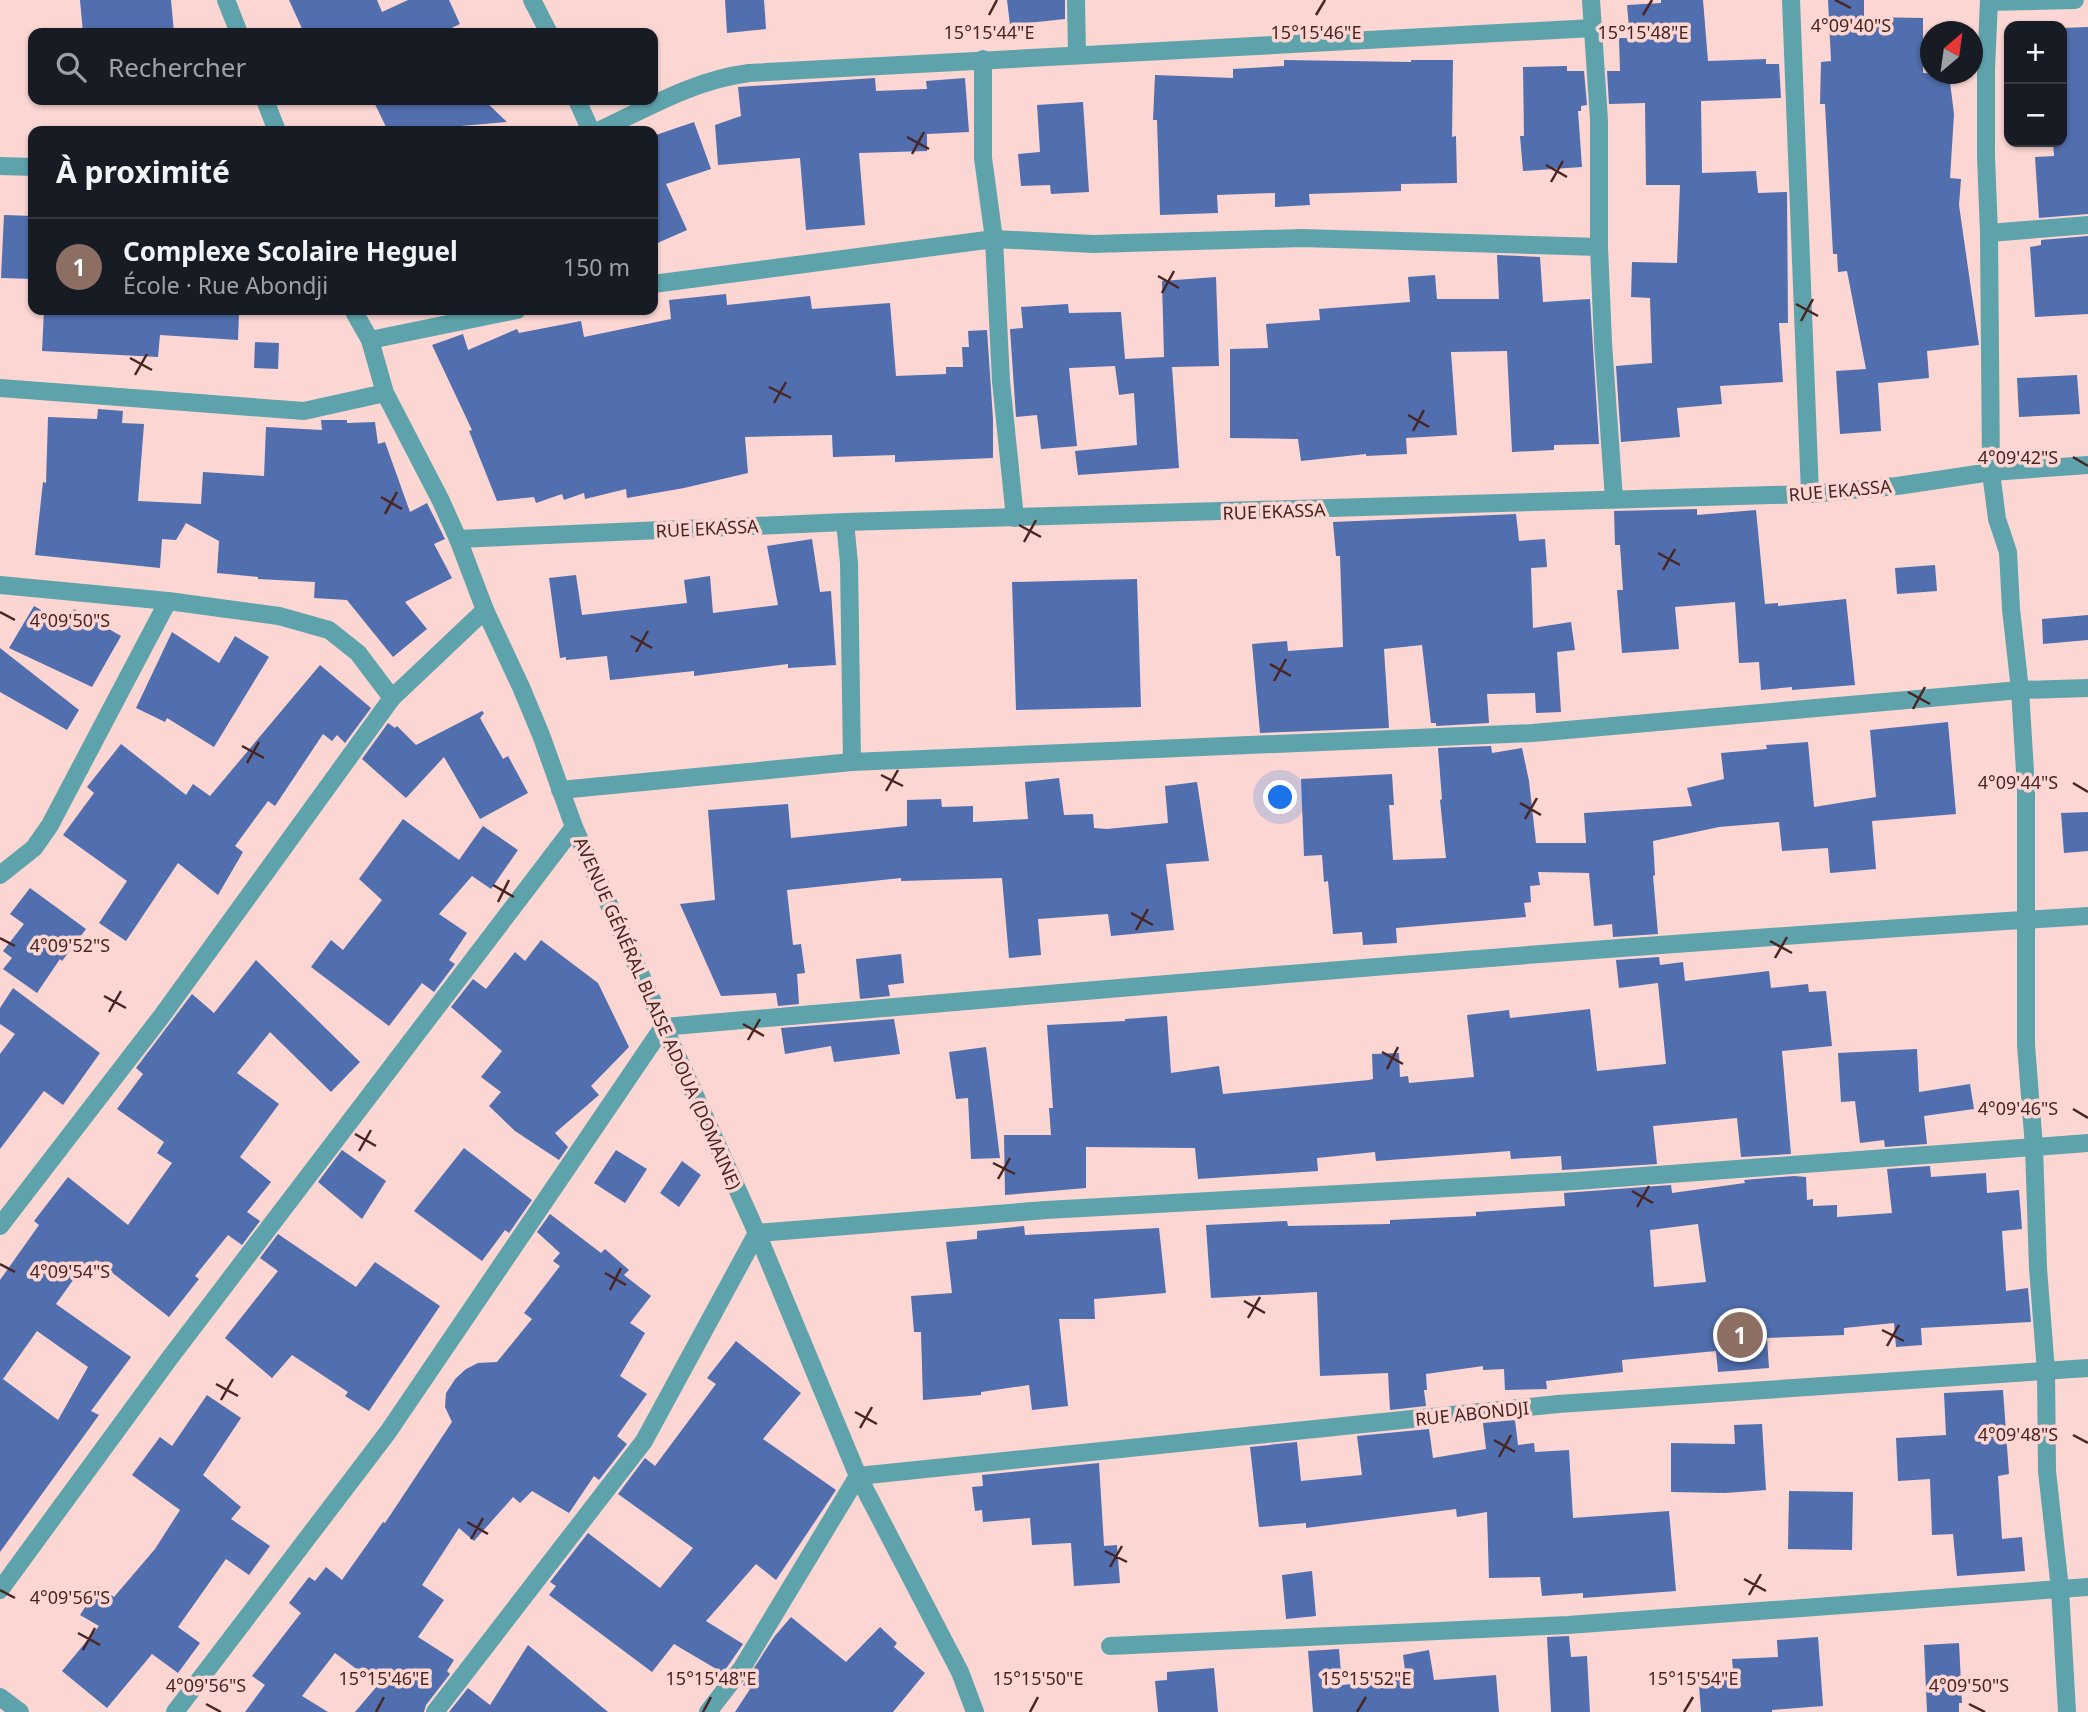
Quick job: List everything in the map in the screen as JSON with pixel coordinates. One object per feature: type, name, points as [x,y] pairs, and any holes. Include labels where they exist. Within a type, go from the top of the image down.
[{"type":"street","points":[[226,0],[237,28]]},
{"type":"street","points":[[532,0],[546,28]]},
{"type":"street","points":[[1076,0],[1077,54]]},
{"type":"street","points":[[1591,0],[1599,120],[1599,247],[1603,343],[1614,499]]},
{"type":"street","points":[[1791,0],[1810,494]]},
{"type":"street","points":[[2067,1712],[2060,1589],[2047,1471],[2046,1371],[2026,1045],[2026,788],[2020,690],[2008,552],[1997,519],[1991,472],[1986,70],[1989,1],[2076,0]]},
{"type":"street","points":[[658,102],[722,76],[748,73],[1593,28]]},
{"type":"street","points":[[983,59],[983,158],[994,239],[1001,381],[1015,518]]},
{"type":"street","points":[[267,105],[275,126]]},
{"type":"street","points":[[579,105],[589,126]]},
{"type":"street","points":[[608,126],[652,105]]},
{"type":"street","points":[[0,166],[28,167]]},
{"type":"street","points":[[1989,233],[2088,225]]},
{"type":"street","points":[[658,283],[994,239],[1093,244],[1303,238],[1599,247]]},
{"type":"street","name":"AVENUE GÉNÉRAL BLAISE ADOUA (DOMAINE)","points":[[356,315],[370,340],[385,393],[441,501],[458,540],[485,610],[521,687],[574,827],[757,1233],[858,1476],[960,1672],[975,1712]]},
{"type":"street","points":[[370,340],[492,315]]},
{"type":"street","points":[[0,388],[304,411],[385,393]]},
{"type":"street","name":"RUE EKASSA","points":[[458,540],[845,522],[1810,494],[1897,486],[1991,472],[2088,466]]},
{"type":"street","points":[[845,522],[849,563],[852,762]]},
{"type":"street","points":[[0,585],[168,601],[279,616],[328,631],[358,653],[392,698]]},
{"type":"street","points":[[0,875],[33,848],[50,825],[168,601]]},
{"type":"street","points":[[0,1226],[161,1017],[392,698],[485,610]]},
{"type":"street","points":[[560,790],[852,762],[1533,733],[2020,690],[2088,688]]},
{"type":"street","points":[[0,1590],[169,1359],[574,827]]},
{"type":"street","points":[[176,1712],[388,1432],[663,1027],[1615,947],[2088,916]]},
{"type":"street","points":[[435,1712],[644,1441],[757,1233],[1046,1210],[1576,1181],[2088,1143]]},
{"type":"street","name":"RUE ABONDJI","points":[[858,1476],[1558,1404],[2088,1368]]},
{"type":"street","points":[[708,1712],[742,1668],[858,1476]]},
{"type":"street","points":[[1110,1646],[1567,1625],[2088,1587]]},
{"type":"street","points":[[0,1697],[20,1712]]},
{"type":"building","points":[[80,0],[171,0],[174,28],[83,28]]},
{"type":"building","points":[[289,0],[377,0],[382,12],[408,0],[449,0],[460,24],[452,28],[302,28]]},
{"type":"building","points":[[725,0],[764,0],[766,29],[727,33]]},
{"type":"building","points":[[1007,0],[1065,0],[1065,19],[1010,25]]},
{"type":"building","points":[[1661,0],[1703,0],[1708,61],[1766,59],[1766,64],[1779,64],[1781,98],[1701,101],[1702,173],[1756,171],[1758,193],[1787,192],[1788,323],[1779,323],[1783,382],[1720,386],[1722,404],[1677,408],[1680,437],[1621,442],[1616,366],[1652,363],[1650,298],[1631,297],[1632,262],[1677,263],[1680,185],[1646,185],[1645,103],[1609,104],[1607,71],[1620,71],[1619,38],[1630,38],[1627,5],[1661,3]]},
{"type":"building","points":[[1828,0],[1864,0],[1864,17],[1923,18],[1923,21],[1920,21],[1920,84],[1950,84],[1954,114],[1950,178],[1961,179],[1959,205],[1979,345],[1927,351],[1929,378],[1878,383],[1881,431],[1840,434],[1836,371],[1866,369],[1847,271],[1838,272],[1837,254],[1833,254],[1825,104],[1820,104],[1821,62],[1831,61]]},
{"type":"building","points":[[2088,27],[2088,214],[2039,218],[2035,157],[2054,156],[2053,147],[2067,147],[2067,28]]},
{"type":"building","points":[[1284,60],[1453,60],[1452,137],[1456,136],[1457,183],[1401,184],[1401,191],[1309,194],[1310,205],[1275,207],[1275,193],[1217,195],[1218,213],[1160,215],[1157,120],[1153,120],[1155,75],[1233,78],[1233,69],[1284,66]]},
{"type":"building","points":[[1567,66],[1567,71],[1584,71],[1587,105],[1581,106],[1581,111],[1578,111],[1582,167],[1523,171],[1520,136],[1524,136],[1523,67]]},
{"type":"building","points":[[875,78],[876,91],[927,89],[926,81],[965,78],[969,132],[927,134],[927,151],[859,153],[865,225],[806,230],[800,158],[718,165],[715,125],[741,116],[738,87]]},
{"type":"building","points":[[1083,102],[1089,192],[1051,194],[1050,185],[1021,186],[1018,154],[1040,152],[1037,105]]},
{"type":"building","points":[[375,105],[489,105],[507,122],[461,126],[386,126]]},
{"type":"building","points":[[694,122],[711,169],[666,184],[687,230],[658,243],[658,134]]},
{"type":"building","points":[[4,215],[28,216],[28,279],[1,278]]},
{"type":"building","points":[[2088,236],[2088,314],[2035,317],[2030,247],[2041,245],[2041,240]]},
{"type":"building","points":[[1497,255],[1540,257],[1543,302],[1590,299],[1599,444],[1554,445],[1554,450],[1512,452],[1507,351],[1451,352],[1457,435],[1406,438],[1407,454],[1366,454],[1301,461],[1298,439],[1230,438],[1230,349],[1268,348],[1266,324],[1320,320],[1319,309],[1410,302],[1408,277],[1435,275],[1437,299],[1499,299]]},
{"type":"building","points":[[1216,277],[1219,366],[1172,367],[1179,468],[1078,475],[1075,451],[1137,445],[1134,393],[1119,395],[1115,366],[1069,368],[1077,446],[1041,449],[1037,415],[1016,417],[1010,329],[1023,328],[1021,307],[1068,304],[1069,313],[1121,312],[1125,359],[1164,357],[1162,281]]},
{"type":"building","points":[[726,294],[727,305],[810,296],[812,309],[890,303],[896,376],[946,374],[946,367],[963,367],[962,347],[969,347],[968,331],[987,330],[993,458],[895,462],[895,455],[833,457],[832,435],[745,437],[748,473],[627,498],[626,489],[585,499],[584,493],[564,500],[562,494],[536,503],[534,497],[497,501],[469,431],[472,430],[432,345],[463,334],[468,350],[517,329],[519,333],[581,321],[584,337],[671,319],[669,300]]},
{"type":"building","points":[[44,315],[239,315],[238,340],[160,335],[158,357],[42,351]]},
{"type":"building","points":[[255,342],[279,343],[278,369],[254,368]]},
{"type":"building","points":[[2077,375],[2080,414],[2019,417],[2017,378]]},
{"type":"building","points":[[98,409],[123,411],[122,423],[144,424],[138,501],[201,504],[203,472],[264,476],[266,427],[322,430],[321,420],[375,422],[378,444],[385,442],[410,512],[427,503],[445,539],[434,544],[452,578],[405,602],[427,629],[393,657],[347,600],[314,598],[315,582],[258,579],[217,573],[219,541],[186,523],[176,540],[162,539],[160,568],[35,555],[43,482],[46,483],[48,417],[97,419]]},
{"type":"building","points":[[1697,509],[1697,515],[1756,510],[1765,604],[1778,603],[1778,606],[1846,599],[1855,685],[1761,690],[1759,662],[1739,663],[1735,602],[1675,607],[1679,649],[1622,653],[1617,590],[1623,590],[1620,545],[1615,545],[1614,511]]},
{"type":"building","points":[[1516,514],[1519,541],[1545,539],[1547,567],[1531,568],[1533,628],[1571,622],[1575,650],[1557,652],[1561,712],[1536,713],[1535,693],[1487,694],[1489,723],[1436,726],[1436,723],[1431,723],[1422,645],[1384,649],[1389,728],[1260,733],[1252,644],[1287,641],[1288,651],[1343,647],[1340,556],[1336,556],[1333,522]]},
{"type":"building","points":[[812,539],[820,592],[831,591],[836,665],[788,668],[788,664],[694,676],[694,671],[610,680],[607,656],[566,660],[566,657],[560,658],[549,578],[576,575],[582,615],[687,603],[684,580],[710,576],[713,613],[778,605],[767,546]]},
{"type":"building","points":[[1935,565],[1937,591],[1897,594],[1895,568]]},
{"type":"building","points":[[1137,579],[1141,707],[1016,710],[1012,582]]},
{"type":"building","points":[[34,606],[66,624],[74,609],[121,636],[92,687],[9,648]]},
{"type":"building","points":[[2088,615],[2088,640],[2043,644],[2042,619]]},
{"type":"building","points":[[172,632],[219,663],[235,636],[269,657],[214,747],[167,718],[165,722],[136,708]]},
{"type":"building","points":[[0,648],[79,710],[67,730],[0,692]]},
{"type":"building","points":[[320,665],[371,708],[345,743],[337,735],[332,741],[323,734],[275,806],[268,801],[235,846],[243,852],[218,895],[178,863],[126,941],[99,923],[127,881],[63,835],[94,793],[87,787],[121,744],[186,795],[193,784],[210,796]]},
{"type":"building","points":[[482,711],[484,713],[480,718],[503,759],[508,756],[528,793],[480,819],[444,757],[406,798],[362,759],[388,723],[395,728],[397,726],[416,745]]},
{"type":"building","points":[[1948,722],[1956,814],[1872,821],[1876,869],[1830,873],[1828,848],[1782,851],[1779,822],[1719,827],[1653,841],[1658,934],[1613,937],[1612,924],[1594,926],[1589,873],[1538,872],[1540,885],[1530,886],[1531,902],[1524,903],[1526,917],[1396,928],[1397,943],[1363,945],[1362,932],[1333,934],[1328,881],[1324,882],[1322,855],[1304,856],[1301,779],[1392,774],[1394,805],[1389,805],[1393,860],[1446,858],[1438,748],[1491,746],[1492,753],[1522,748],[1529,781],[1536,843],[1586,843],[1584,813],[1692,806],[1687,788],[1724,779],[1721,753],[1767,749],[1766,745],[1808,742],[1814,807],[1876,797],[1870,730]]},
{"type":"building","points":[[1059,778],[1064,815],[1093,814],[1094,828],[1107,829],[1168,823],[1165,786],[1197,782],[1209,861],[1166,864],[1174,930],[1111,936],[1108,914],[1038,919],[1041,955],[1009,958],[1002,878],[901,881],[901,878],[787,890],[793,945],[801,944],[805,973],[797,974],[799,1004],[778,1006],[776,993],[721,996],[680,904],[715,900],[708,810],[788,804],[791,838],[907,826],[907,800],[941,799],[942,807],[973,806],[973,822],[1028,819],[1025,782]]},
{"type":"building","points":[[2088,812],[2088,851],[2064,853],[2061,813]]},
{"type":"building","points":[[403,819],[459,860],[483,826],[518,850],[491,889],[472,876],[439,914],[467,933],[449,960],[455,964],[434,992],[422,983],[389,1026],[311,967],[331,940],[343,950],[382,900],[359,879]]},
{"type":"building","points":[[30,888],[86,929],[62,961],[60,959],[37,993],[3,969],[12,958],[3,951],[24,924],[10,914]]},
{"type":"building","points":[[541,940],[598,983],[629,1047],[591,1086],[599,1095],[555,1133],[568,1147],[559,1160],[515,1131],[489,1106],[501,1092],[481,1077],[502,1051],[451,1007],[473,979],[486,989],[515,952],[525,961]]},
{"type":"building","points":[[901,954],[904,983],[888,985],[890,996],[860,999],[856,959]]},
{"type":"building","points":[[1659,957],[1660,965],[1683,962],[1685,981],[1769,971],[1771,988],[1808,984],[1809,992],[1826,991],[1832,1046],[1782,1051],[1791,1154],[1741,1157],[1737,1118],[1653,1126],[1657,1164],[1562,1170],[1561,1156],[1511,1159],[1510,1151],[1376,1161],[1375,1152],[1317,1158],[1318,1171],[1198,1179],[1195,1148],[1086,1147],[1086,1188],[1005,1195],[1004,1135],[1051,1135],[1049,1108],[1053,1108],[1047,1025],[1167,1016],[1171,1073],[1219,1066],[1223,1094],[1373,1079],[1372,1054],[1399,1053],[1400,1077],[1408,1076],[1409,1083],[1474,1077],[1467,1015],[1509,1010],[1510,1018],[1590,1009],[1597,1071],[1666,1064],[1658,983],[1619,988],[1616,960]]},
{"type":"building","points":[[256,960],[360,1062],[331,1092],[270,1032],[237,1073],[279,1104],[240,1157],[271,1182],[247,1212],[260,1221],[242,1245],[228,1235],[195,1276],[199,1279],[169,1317],[96,1260],[91,1266],[86,1262],[56,1304],[131,1357],[91,1411],[99,1415],[0,1552],[0,1280],[39,1225],[34,1221],[68,1177],[128,1225],[172,1163],[157,1153],[164,1142],[117,1109],[143,1074],[136,1068],[192,994],[214,1013]],"holes":[[[37,1331],[88,1367],[58,1420],[3,1379]]]},
{"type":"building","points":[[13,988],[100,1053],[63,1105],[44,1091],[0,1149],[0,1054],[15,1034],[0,1024],[0,1008]]},
{"type":"building","points":[[894,1019],[900,1054],[834,1062],[831,1046],[785,1054],[781,1028]]},
{"type":"building","points":[[986,1047],[1000,1158],[971,1159],[968,1098],[956,1099],[949,1052]]},
{"type":"building","points":[[1917,1049],[1919,1092],[1970,1084],[1974,1109],[1924,1116],[1927,1144],[1885,1147],[1884,1140],[1860,1143],[1855,1101],[1841,1102],[1838,1053]]},
{"type":"building","points":[[464,1148],[532,1200],[509,1233],[505,1230],[482,1261],[414,1211]]},
{"type":"building","points":[[342,1150],[386,1181],[362,1219],[318,1182]]},
{"type":"building","points":[[616,1150],[647,1169],[625,1203],[594,1183]]},
{"type":"building","points":[[682,1161],[701,1175],[679,1207],[660,1193]]},
{"type":"building","points":[[1930,1166],[1931,1177],[1986,1173],[1987,1193],[2019,1190],[2022,1229],[2002,1231],[2006,1291],[2028,1288],[2031,1322],[1921,1328],[1922,1345],[1896,1347],[1894,1323],[1844,1328],[1844,1335],[1767,1338],[1769,1368],[1718,1372],[1716,1351],[1622,1360],[1623,1372],[1546,1381],[1547,1389],[1505,1390],[1504,1369],[1483,1370],[1483,1366],[1426,1374],[1426,1406],[1390,1410],[1388,1373],[1320,1376],[1317,1292],[1211,1298],[1206,1225],[1287,1221],[1288,1226],[1390,1224],[1390,1220],[1476,1216],[1476,1212],[1565,1206],[1564,1193],[1671,1185],[1672,1193],[1745,1183],[1744,1180],[1794,1176],[1806,1177],[1807,1200],[1813,1199],[1813,1206],[1837,1205],[1837,1217],[1892,1213],[1887,1169]],"holes":[[[1698,1224],[1706,1282],[1654,1287],[1650,1230]]]},
{"type":"building","points":[[550,1214],[601,1253],[605,1249],[629,1270],[624,1275],[651,1296],[630,1323],[645,1333],[620,1376],[647,1394],[617,1436],[627,1444],[599,1480],[594,1476],[569,1513],[532,1491],[520,1503],[513,1497],[474,1541],[459,1528],[422,1585],[444,1600],[418,1637],[454,1660],[447,1671],[450,1674],[426,1705],[424,1712],[355,1712],[378,1685],[335,1653],[302,1696],[328,1712],[245,1712],[265,1685],[252,1676],[301,1613],[289,1603],[309,1577],[315,1581],[326,1567],[342,1580],[383,1522],[385,1523],[452,1422],[445,1407],[446,1393],[456,1378],[478,1363],[497,1362],[532,1319],[524,1313],[560,1266],[553,1261],[560,1253],[537,1232]]},
{"type":"building","points":[[1024,1226],[1025,1235],[1159,1228],[1166,1293],[1094,1299],[1095,1319],[1059,1319],[1068,1406],[1032,1410],[1029,1385],[981,1392],[981,1395],[923,1400],[921,1332],[914,1332],[911,1296],[952,1293],[946,1242],[977,1239],[977,1231]]},
{"type":"building","points":[[278,1234],[356,1287],[375,1262],[440,1306],[369,1411],[345,1396],[348,1392],[292,1355],[272,1378],[225,1338],[278,1271],[260,1258]]},
{"type":"building","points":[[736,1341],[801,1393],[763,1439],[836,1490],[776,1580],[756,1564],[706,1621],[743,1644],[723,1673],[674,1644],[652,1672],[549,1595],[556,1586],[550,1582],[588,1533],[660,1588],[693,1548],[618,1494],[645,1458],[655,1466],[716,1384],[707,1378]]},
{"type":"building","points":[[2003,1390],[2009,1474],[1998,1476],[2002,1539],[2022,1537],[2025,1571],[1957,1576],[1953,1534],[1932,1535],[1930,1479],[1898,1481],[1896,1438],[1946,1435],[1944,1393]]},
{"type":"building","points":[[207,1395],[241,1418],[203,1475],[241,1507],[231,1519],[270,1546],[249,1575],[226,1559],[178,1627],[200,1643],[178,1673],[152,1654],[107,1708],[62,1671],[99,1626],[80,1615],[98,1587],[114,1597],[155,1549],[180,1510],[132,1475],[160,1437],[172,1446]]},
{"type":"building","points":[[1515,1420],[1518,1445],[1534,1443],[1535,1452],[1569,1450],[1573,1518],[1669,1511],[1676,1591],[1583,1598],[1583,1593],[1542,1596],[1540,1577],[1489,1578],[1487,1512],[1457,1517],[1456,1509],[1306,1528],[1306,1523],[1259,1527],[1250,1447],[1297,1442],[1301,1481],[1362,1475],[1357,1436],[1429,1429],[1433,1458],[1486,1449],[1483,1423]]},
{"type":"building","points":[[1762,1424],[1766,1490],[1725,1493],[1671,1492],[1671,1443],[1735,1444],[1734,1425]]},
{"type":"building","points":[[1099,1463],[1104,1546],[1117,1545],[1120,1583],[1074,1586],[1071,1543],[1032,1545],[1030,1518],[983,1522],[982,1510],[975,1511],[972,1487],[983,1486],[982,1475]]},
{"type":"building","points":[[1789,1491],[1853,1492],[1852,1550],[1788,1549]]},
{"type":"building","points":[[1312,1571],[1316,1616],[1286,1619],[1282,1575]]},
{"type":"building","points":[[791,1617],[846,1662],[880,1627],[897,1643],[894,1647],[925,1673],[893,1712],[735,1712],[750,1689],[743,1685],[774,1637]]},
{"type":"building","points":[[1569,1636],[1571,1657],[1587,1656],[1590,1712],[1551,1712],[1547,1637]]},
{"type":"building","points":[[1818,1637],[1823,1706],[1772,1712],[1701,1712],[1698,1672],[1733,1670],[1732,1659],[1778,1657],[1777,1640]]},
{"type":"building","points":[[1959,1643],[1962,1703],[1959,1703],[1959,1712],[1927,1712],[1924,1645]]},
{"type":"building","points":[[528,1645],[608,1712],[449,1712],[468,1688],[490,1705]]},
{"type":"building","points":[[1339,1649],[1342,1685],[1406,1678],[1403,1655],[1429,1650],[1434,1680],[1496,1675],[1499,1712],[1313,1712],[1308,1651]]},
{"type":"building","points":[[1214,1668],[1218,1712],[1158,1712],[1155,1681],[1167,1680],[1167,1672]]},
{"type":"place","name":"Complexe Scolaire Heguel","points":[[1740,1335]]}]
